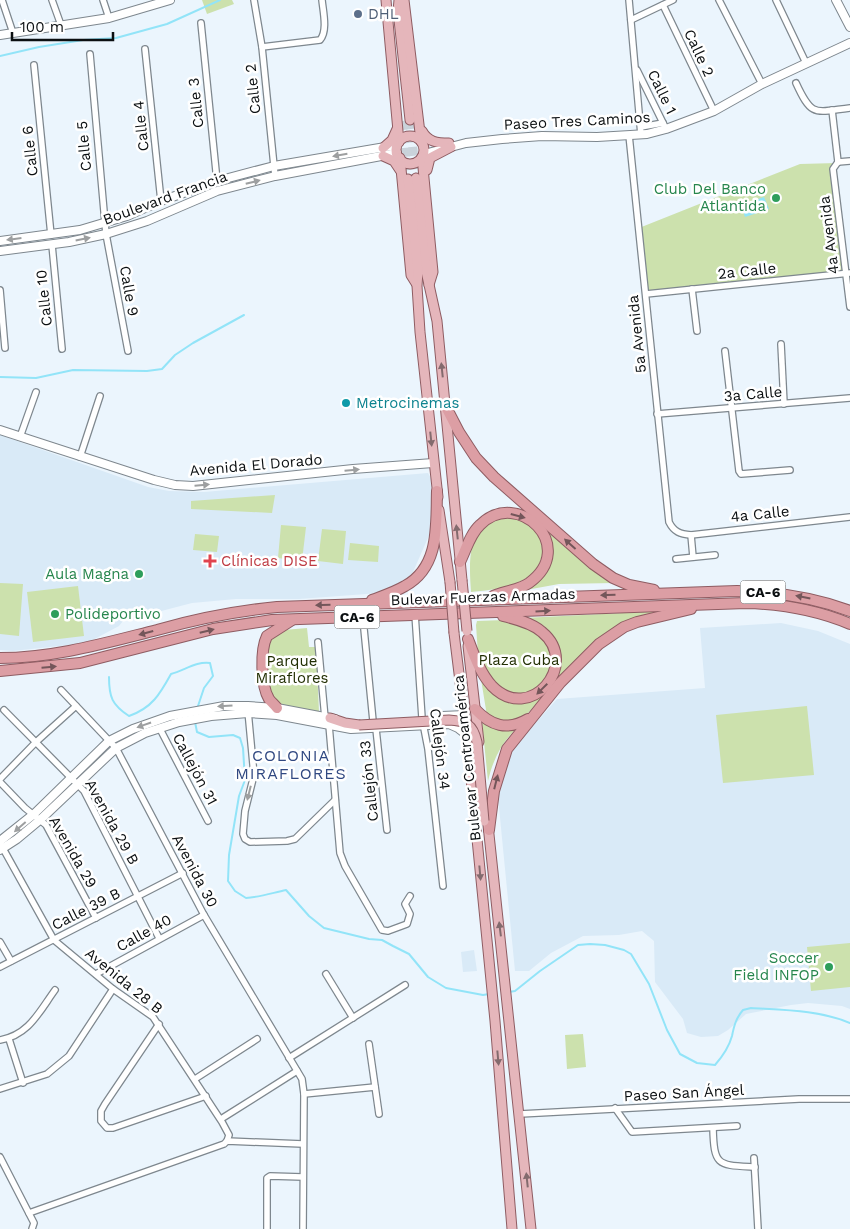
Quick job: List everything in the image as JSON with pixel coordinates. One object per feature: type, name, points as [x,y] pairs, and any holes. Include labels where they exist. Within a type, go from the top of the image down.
[{"type":"highway","points":[[446,405],[459,432],[476,458],[494,477],[593,564],[613,578],[629,585],[674,593]]},
{"type":"highway","points":[[362,604],[406,586],[422,572],[432,555],[436,536],[437,491]]},
{"type":"highway","points":[[460,562],[479,525],[496,514],[522,516],[534,522],[545,535],[547,543],[546,562],[528,584],[483,599]]},
{"type":"highway","name":"Bulevar Fuerzas Armadas","points":[[0,658],[57,654],[102,645],[193,621],[248,610],[277,607],[737,591],[775,593],[809,598],[850,611]]},
{"type":"highway","points":[[487,825],[494,791],[507,749],[560,683],[599,644],[624,627],[637,622],[719,603]]},
{"type":"highway","name":"Bulevar Fuerzas Armadas","points":[[0,671],[80,663],[213,629],[253,622],[294,619],[756,603],[818,613],[850,624]]},
{"type":"highway","points":[[467,635],[485,677],[492,687],[510,697],[527,698],[540,693],[552,678],[554,670],[554,649],[549,639],[535,627],[492,613]]},
{"type":"highway","points":[[277,712],[264,683],[263,648],[267,636],[294,619]]},
{"type":"highway","points":[[475,709],[484,719],[495,724],[508,726],[520,724],[531,717]]},
{"type":"main road","name":"Bulevar Centroamérica","points":[[387,0],[403,122]]},
{"type":"main road","name":"Bulevar Centroamérica","points":[[399,0],[403,122],[398,150],[411,275],[417,286]]},
{"type":"main road","points":[[404,0],[407,10],[419,125],[422,142],[423,156],[415,163],[403,161],[398,150],[402,138],[414,136],[422,142]]},
{"type":"main road","points":[[401,172],[394,161],[383,152],[403,122]]},
{"type":"main road","points":[[419,125],[427,139],[450,145]]},
{"type":"main road","points":[[426,193],[429,159],[450,145]]},
{"type":"main road","name":"Bulevar Centroamérica","points":[[423,156],[434,272],[429,285]]},
{"type":"main road","name":"Bulevar Centroamérica","points":[[512,1228],[494,1009],[465,715],[454,633],[450,582],[433,463],[417,286],[418,270],[412,179],[429,285],[437,321],[467,635],[531,1229]]},
{"type":"main road","points":[[328,720],[359,725],[449,720],[468,724],[474,731],[477,742],[487,825]]},
{"type":"street","points":[[2,0],[13,33]]},
{"type":"street","points":[[52,0],[61,25]]},
{"type":"street","points":[[103,0],[109,18]]},
{"type":"street","points":[[0,35],[109,18],[151,3],[170,0]]},
{"type":"street","name":"Calle 2","points":[[254,0],[262,47],[275,176]]},
{"type":"street","points":[[262,47],[320,40],[323,37],[324,30],[322,0]]},
{"type":"street","name":"Calle 1","points":[[629,0],[641,131]]},
{"type":"street","points":[[631,20],[673,0]]},
{"type":"street","points":[[719,0],[762,84]]},
{"type":"street","points":[[776,0],[806,63]]},
{"type":"street","points":[[836,0],[850,27]]},
{"type":"street","name":"Calle 2","points":[[663,5],[714,111]]},
{"type":"street","name":"Calle 3","points":[[201,23],[217,181]]},
{"type":"street","name":"Paseo Tres Caminos","points":[[422,142],[450,145],[542,136],[629,136],[714,111],[762,84],[850,42]]},
{"type":"street","name":"Calle 4","points":[[145,49],[161,201]]},
{"type":"street","name":"Calle 5","points":[[90,54],[106,234]]},
{"type":"street","name":"Calle 6","points":[[34,65],[51,235]]},
{"type":"street","name":"Calle 1","points":[[635,66],[665,126]]},
{"type":"street","points":[[796,83],[810,108],[820,111],[850,108]]},
{"type":"street","name":"4a Avenida","points":[[832,110],[838,162],[833,169],[848,273],[850,306]]},
{"type":"street","name":"5a Avenida","points":[[629,136],[669,522],[673,530]]},
{"type":"street","name":"Paseo Tres Caminos","points":[[423,156],[450,145]]},
{"type":"street","name":"Boulevard Francia","points":[[0,241],[80,230],[127,216],[161,201],[217,181],[274,166],[398,150]]},
{"type":"street","name":"Boulevard Francia","points":[[0,251],[52,245],[106,234],[147,221],[217,191],[383,152]]},
{"type":"street","points":[[838,162],[850,161]]},
{"type":"street","name":"Calle 9","points":[[106,234],[128,351]]},
{"type":"street","name":"Calle 10","points":[[52,245],[62,349]]},
{"type":"street","name":"2a Calle","points":[[646,294],[848,273]]},
{"type":"street","points":[[692,289],[696,331]]},
{"type":"street","points":[[0,290],[5,348]]},
{"type":"street","points":[[781,344],[784,404]]},
{"type":"street","points":[[725,351],[740,473],[790,470]]},
{"type":"street","points":[[20,437],[36,392]]},
{"type":"street","points":[[80,457],[100,396]]},
{"type":"street","name":"3a Calle","points":[[658,414],[850,398]]},
{"type":"street","name":"Avenida El Dorado","points":[[0,430],[80,457],[175,485],[193,486],[433,463]]},
{"type":"street","name":"4a Calle","points":[[673,530],[681,534],[691,535],[850,517]]},
{"type":"street","points":[[691,535],[693,557]]},
{"type":"street","points":[[676,559],[715,555]]},
{"type":"street","name":"Callejón 34","points":[[415,614],[424,722],[443,886]]},
{"type":"street","name":"Callejón 33","points":[[364,628],[373,721]]},
{"type":"street","points":[[318,642],[328,720],[340,854],[382,930],[388,931],[407,924],[410,914],[406,904],[410,896]]},
{"type":"street","name":"Avenida 30","points":[[61,690],[116,748],[204,915],[302,1079],[304,1094],[303,1229]]},
{"type":"street","points":[[0,781],[36,742],[76,706]]},
{"type":"street","points":[[1,846],[110,741],[133,729],[170,716],[204,708],[248,709],[328,720],[449,724],[467,735]]},
{"type":"street","points":[[1,846],[41,819],[116,748],[145,733],[190,720],[248,709]]},
{"type":"street","points":[[248,709],[254,775],[245,811],[243,834],[245,839],[250,842],[295,840],[335,800]]},
{"type":"street","name":"Avenida 29 B","points":[[4,710],[84,791],[160,938]]},
{"type":"street","points":[[328,720],[351,729],[376,729],[465,715]]},
{"type":"street","name":"Callejón 31","points":[[160,729],[208,821]]},
{"type":"street","name":"Callejón 33","points":[[376,729],[387,830]]},
{"type":"street","name":"Avenida 29","points":[[0,781],[25,808],[41,819],[46,825],[96,918]]},
{"type":"street","name":"Avenida 28 B","points":[[1,846],[54,940],[113,989],[154,1017],[221,1120],[229,1135],[228,1141]]},
{"type":"street","name":"Calle 39 B","points":[[0,967],[183,873]]},
{"type":"street","name":"Calle 40","points":[[96,974],[204,915]]},
{"type":"street","points":[[0,942],[11,961]]},
{"type":"street","points":[[326,974],[353,1018]]},
{"type":"street","points":[[289,1058],[405,985]]},
{"type":"street","points":[[0,1089],[47,1074],[69,1056],[113,989]]},
{"type":"street","points":[[0,1040],[9,1039],[25,1030],[55,990]]},
{"type":"street","points":[[159,1024],[104,1104],[101,1111],[101,1122],[107,1128],[113,1128],[206,1096]]},
{"type":"street","points":[[9,1039],[23,1083]]},
{"type":"street","points":[[195,1079],[257,1039]]},
{"type":"street","points":[[369,1044],[379,1114]]},
{"type":"street","points":[[221,1120],[297,1071]]},
{"type":"street","points":[[304,1094],[375,1087]]},
{"type":"street","name":"Paseo San Ángel","points":[[520,1114],[800,1099],[850,1099]]},
{"type":"street","points":[[615,1108],[632,1132],[737,1126]]},
{"type":"street","points":[[713,1128],[714,1149],[719,1160],[728,1166],[755,1167]]},
{"type":"street","points":[[30,1213],[228,1141],[303,1144]]},
{"type":"street","points":[[0,1157],[30,1213],[33,1226]]},
{"type":"street","points":[[754,1158],[758,1229]]},
{"type":"street","points":[[267,1229],[267,1178],[303,1177]]},
{"type":"shaded area","points":[[0,435],[148,487],[169,491],[204,492],[428,473],[432,480],[431,531],[413,572],[403,584],[380,593],[299,599],[236,599],[192,603],[123,621],[119,626],[87,643],[13,651],[0,650]]},
{"type":"shaded area","points":[[781,623],[818,631],[850,644],[850,1009],[842,1006],[808,1003],[791,1005],[746,1014],[718,1036],[701,1037],[687,1033],[683,1019],[655,982],[654,941],[642,931],[619,935],[583,936],[551,953],[529,971],[515,971],[497,787],[509,753],[557,699],[705,688],[700,628]]},
{"type":"shaded area","points":[[474,950],[477,971],[463,972],[461,952]]},
{"type":"green space","points":[[202,0],[232,0],[234,4],[207,14]]},
{"type":"green space","name":"Club Del Banco Atlantida","points":[[837,163],[835,169],[846,272],[646,292],[639,228],[800,164]]},
{"type":"green space","points":[[275,495],[272,513],[191,509],[191,501]]},
{"type":"green space","points":[[502,514],[541,523],[614,583],[559,584],[515,592],[543,569],[543,548],[541,560],[535,570],[518,583],[506,587],[471,592],[470,560],[473,543],[482,528]]},
{"type":"green space","points":[[281,525],[306,527],[302,561],[278,558]]},
{"type":"green space","points":[[322,529],[346,531],[343,564],[318,561]]},
{"type":"green space","points":[[195,534],[219,536],[217,552],[193,550]]},
{"type":"green space","points":[[350,543],[379,546],[378,562],[348,560]]},
{"type":"green space","points":[[0,583],[23,584],[19,636],[0,634]]},
{"type":"green space","name":"Polideportivo","points":[[78,586],[84,636],[33,642],[27,592]]},
{"type":"green space","points":[[662,611],[626,623],[548,691],[527,714],[510,724],[487,716],[480,673],[494,691],[536,697],[559,651],[551,633],[543,627],[525,621],[523,618]]},
{"type":"green space","name":"Plaza Cuba","points":[[505,620],[540,632],[553,655],[545,684],[520,697],[494,687],[478,654],[477,621]]},
{"type":"green space","name":"Parque Miraflores","points":[[307,628],[309,647],[316,647],[319,712],[292,708],[277,703],[273,699],[268,685],[266,660],[268,646],[275,632]]},
{"type":"green space","points":[[807,706],[814,775],[723,783],[716,715]]},
{"type":"green space","points":[[482,722],[495,728],[521,725],[504,743],[493,765],[488,781]]},
{"type":"green space","name":"Soccer Field INFOP","points":[[850,943],[850,987],[811,991],[807,947]]},
{"type":"green space","points":[[583,1034],[586,1067],[567,1069],[565,1035]]},
{"type":"water","points":[[764,197],[769,209],[745,217],[741,205]]},
{"type":"waterway","points":[[0,56],[83,40],[116,38],[167,24],[220,0]]},
{"type":"waterway","points":[[0,377],[36,378],[73,370],[147,371],[162,369],[175,355],[193,343],[244,315]]},
{"type":"waterway","points":[[109,677],[111,695],[115,704],[129,716],[144,709],[154,700],[171,674],[196,665],[210,663],[213,676],[204,688],[197,709]]},
{"type":"waterway","points":[[195,722],[197,732],[209,737],[233,735],[240,738],[243,748],[245,780],[239,796],[229,855],[228,881],[235,891],[246,898],[286,890],[309,916],[324,928],[369,939],[382,940],[409,954],[428,977],[446,988],[483,995],[489,994]]},
{"type":"waterway","points":[[509,992],[515,991],[578,945],[605,945],[631,954],[649,984],[667,1030],[680,1054],[697,1063],[715,1065],[727,1048],[736,1022],[743,1010],[751,1008],[801,1011],[826,1015],[850,1023]]},
{"type":"tunnel","points":[[410,120],[416,178]]},
{"type":"tunnel","points":[[402,121],[408,179]]},
{"type":"place","name":"DHL","points":[[358,14]]},
{"type":"place","name":"Club Del Banco Atlantida","points":[[776,198]]},
{"type":"place","name":"Metrocinemas","points":[[346,403]]},
{"type":"place","name":"Clínicas DISE","points":[[210,561]]},
{"type":"place","name":"Aula Magna","points":[[139,574]]},
{"type":"place","name":"Polideportivo","points":[[55,614]]},
{"type":"place","name":"Soccer Field INFOP","points":[[829,967]]},
{"type":"district","name":"COLONIA MIRAFLORES","points":[[291,764]]}]
